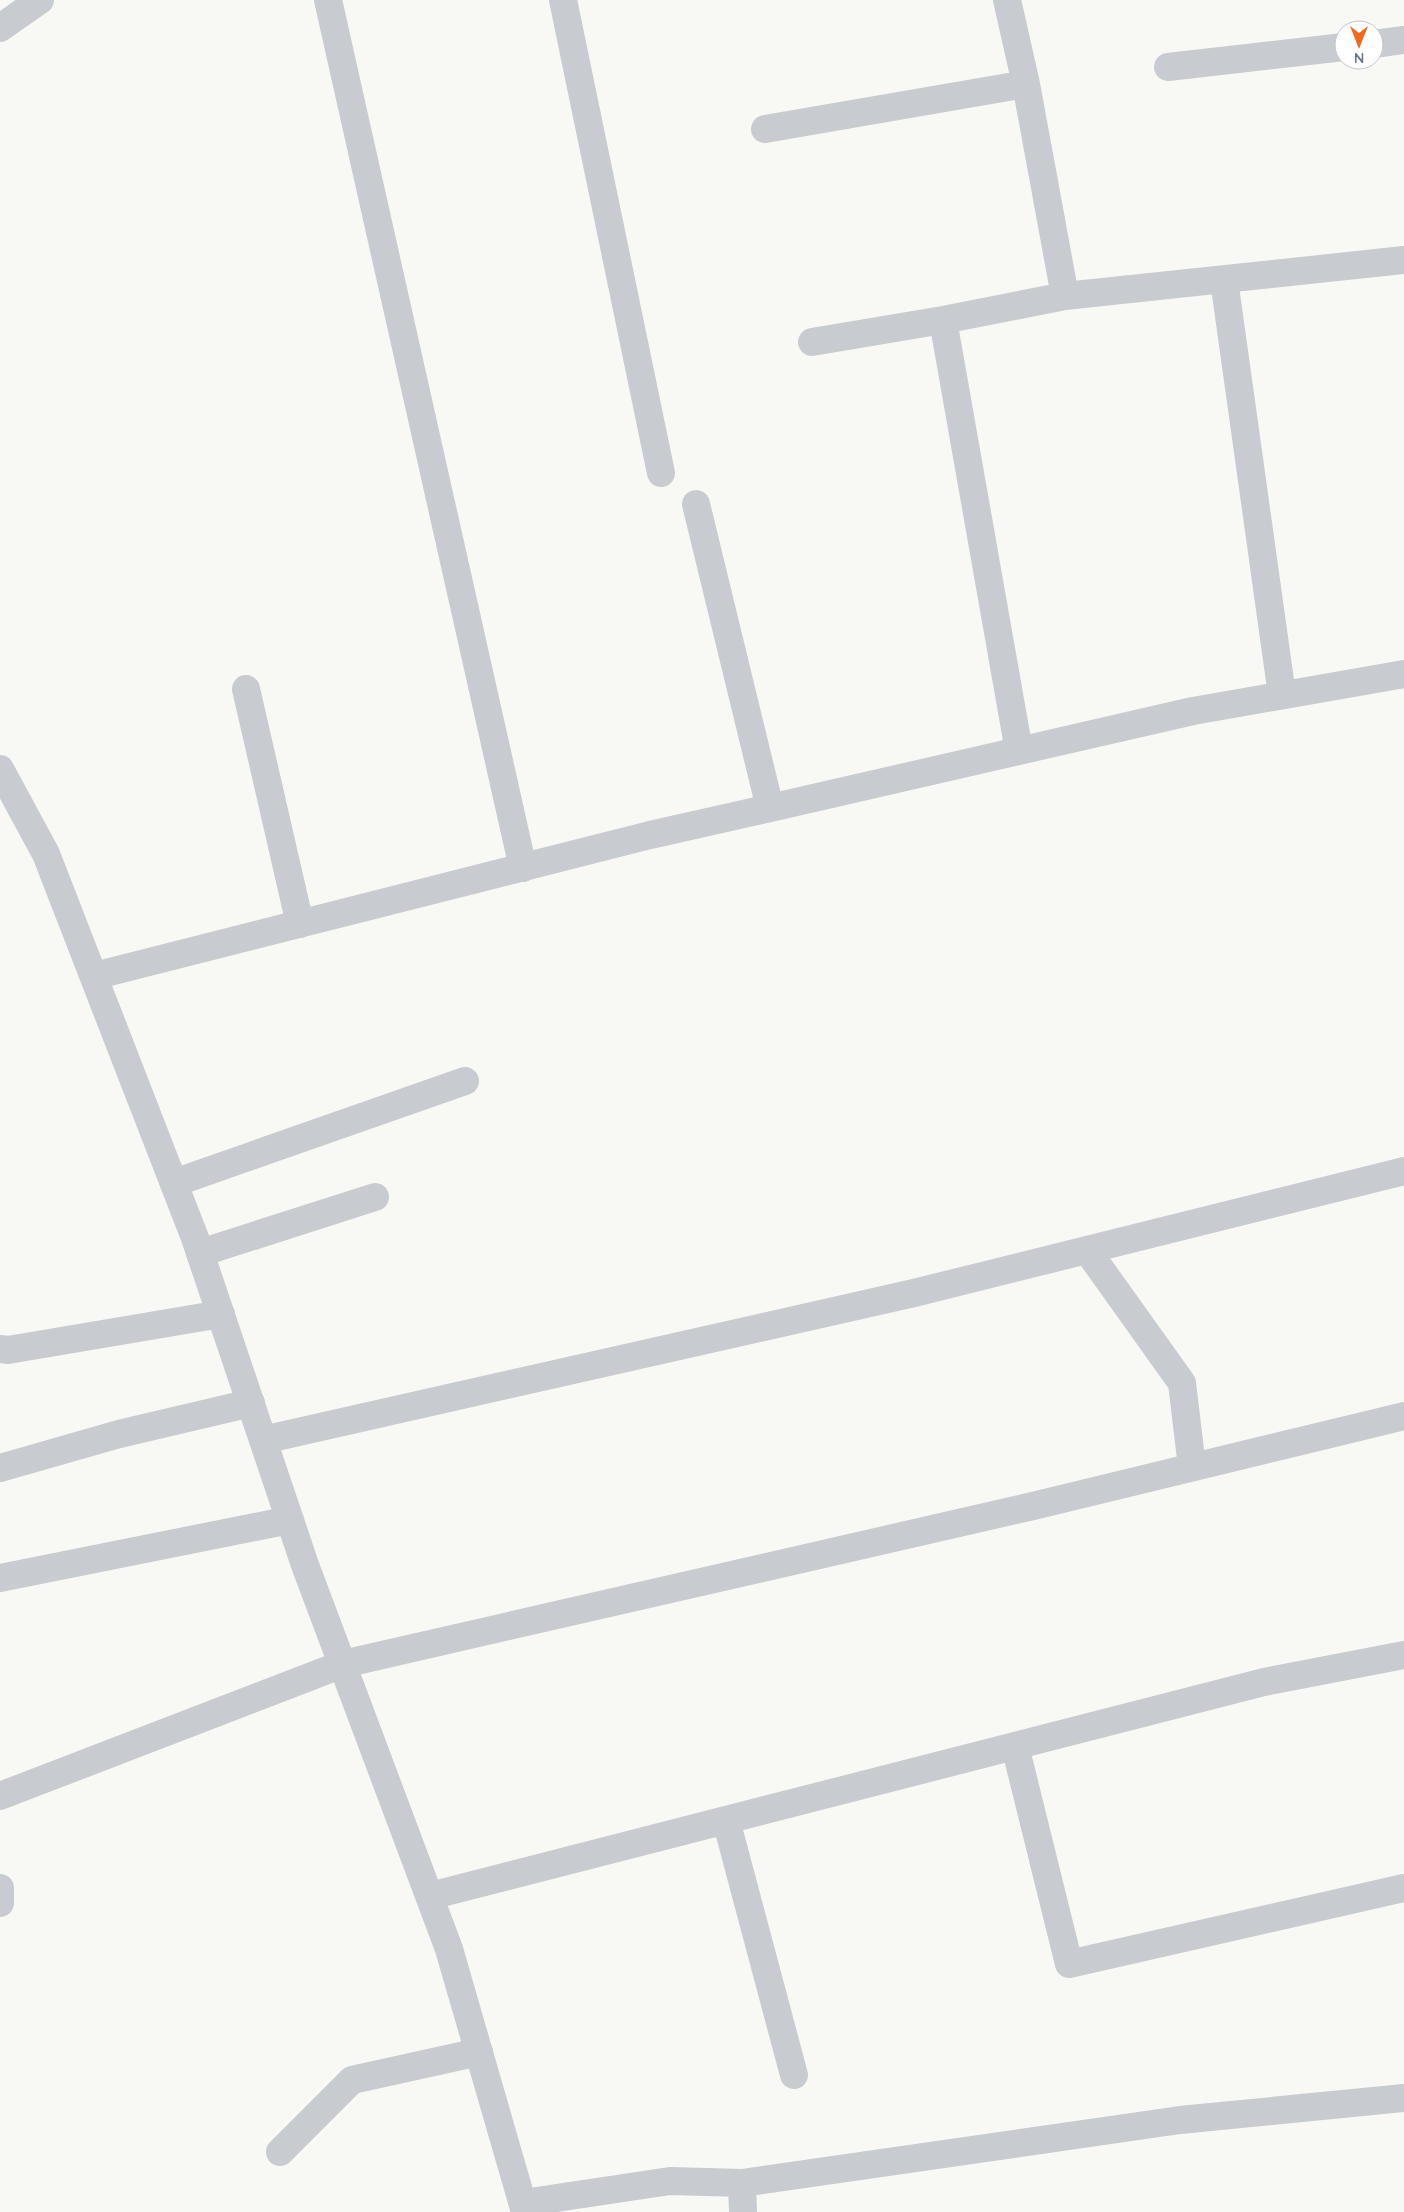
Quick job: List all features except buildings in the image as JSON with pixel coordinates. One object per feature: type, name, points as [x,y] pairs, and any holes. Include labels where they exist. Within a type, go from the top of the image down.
[{"type":"street","points":[[0,28],[40,0]]},
{"type":"street","points":[[328,0],[523,868]]},
{"type":"street","points":[[563,0],[661,473]]},
{"type":"street","points":[[1006,0],[1026,84],[1065,296]]},
{"type":"street","points":[[1384,43],[1404,40]]},
{"type":"street","points":[[1168,68],[1334,48]]},
{"type":"street","points":[[766,129],[1026,84]]},
{"type":"street","points":[[812,342],[943,320],[1065,296],[1404,260]]},
{"type":"street","points":[[1224,280],[1282,695]]},
{"type":"street","points":[[943,320],[1019,751]]},
{"type":"street","points":[[696,504],[770,808]]},
{"type":"street","points":[[94,976],[770,808],[1193,710],[1404,674]]},
{"type":"street","points":[[246,689],[300,924]]},
{"type":"street","points":[[0,769],[46,854],[200,1253],[290,1520],[449,1949],[524,2208],[670,2181],[742,2183],[1180,2120],[1404,2098]]},
{"type":"street","points":[[174,1183],[464,1081]]},
{"type":"street","points":[[264,1440],[905,1295],[1404,1171]]},
{"type":"street","points":[[200,1253],[375,1197]]},
{"type":"street","points":[[1087,1250],[1182,1383],[1192,1467]]},
{"type":"street","points":[[0,1349],[8,1350],[221,1314]]},
{"type":"street","points":[[0,1468],[119,1434],[251,1403]]},
{"type":"street","points":[[0,1796],[342,1664],[1023,1508],[1404,1416]]},
{"type":"street","points":[[0,1578],[290,1520]]},
{"type":"street","points":[[430,1896],[1264,1682],[1404,1655]]},
{"type":"street","points":[[1015,1746],[1069,1964],[1404,1888]]},
{"type":"street","points":[[726,1820],[794,2075]]},
{"type":"street","points":[[0,1888],[0,1902]]},
{"type":"street","points":[[280,2152],[352,2080],[479,2052]]},
{"type":"street","points":[[742,2183],[743,2212]]}]
